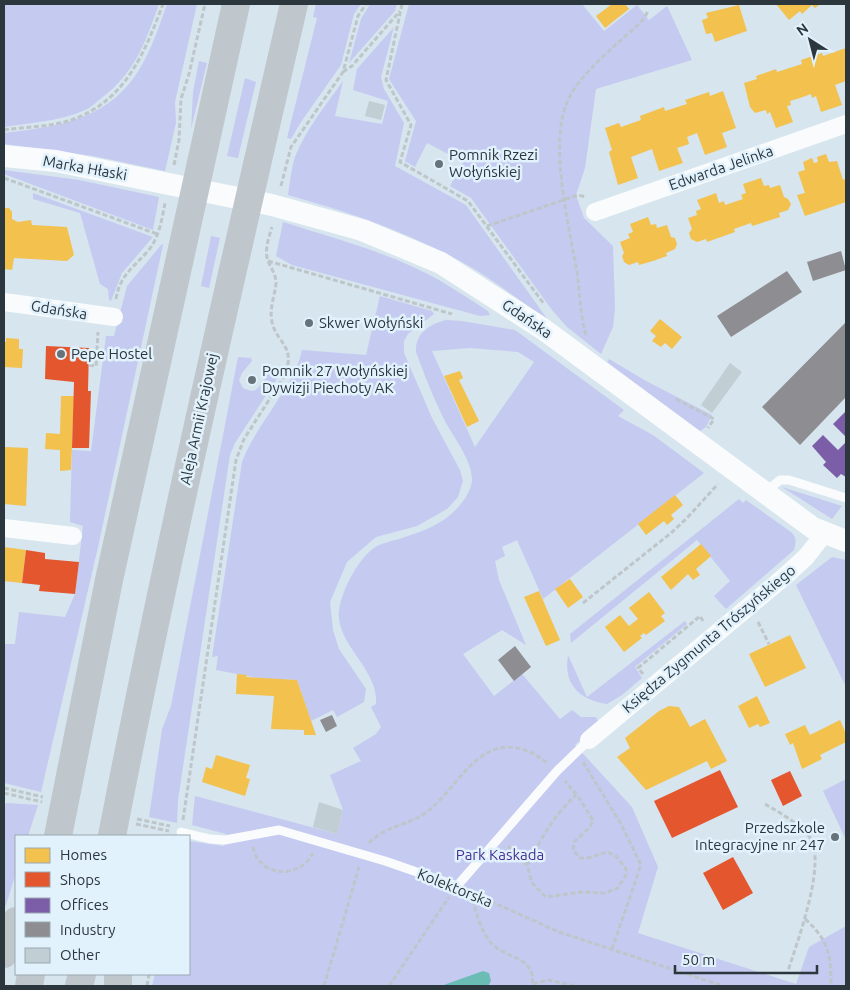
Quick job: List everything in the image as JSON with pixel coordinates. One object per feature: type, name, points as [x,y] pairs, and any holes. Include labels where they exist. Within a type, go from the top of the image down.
[{"type":"highway","points":[[58,835],[109,580],[173,228],[202,154],[236,4]]},
{"type":"highway","name":"Aleja Armii Krajowej","points":[[112,835],[145,665],[237,249],[294,4]]},
{"type":"highway","points":[[48,835],[67,787]]},
{"type":"highway","points":[[4,954],[15,924]]},
{"type":"street","name":"Edwarda Jelinka","points":[[595,212],[846,124]]},
{"type":"street","name":"Marka Hłaski","points":[[4,156],[56,161],[165,182]]},
{"type":"street","name":"Gdańska","points":[[165,182],[272,205],[362,230],[441,263],[543,329],[764,493],[824,534],[846,541]]},
{"type":"street","name":"Gdańska","points":[[4,302],[114,317]]},
{"type":"street","points":[[4,528],[73,536]]},
{"type":"street","name":"Księdza Zygmunta Trószyńskiego","points":[[583,746],[784,577],[806,557],[824,534]]},
{"type":"lane","points":[[764,493],[780,480],[846,498]]},
{"type":"lane","points":[[457,886],[557,771],[583,746]]},
{"type":"lane","name":"Kolektorska","points":[[181,832],[217,840],[279,830],[362,854],[457,886]]},
{"type":"path","points":[[4,130],[66,122],[88,113],[114,94],[127,79],[144,53],[163,4]]},
{"type":"path","points":[[179,140],[180,99],[189,74],[205,4]]},
{"type":"path","points":[[285,168],[291,147],[343,72],[358,16],[366,4]]},
{"type":"path","points":[[402,4],[386,80],[410,125],[400,162],[468,201],[545,306]]},
{"type":"path","points":[[343,72],[352,66],[401,10]]},
{"type":"path","points":[[587,339],[582,319],[580,294],[563,200],[560,129],[568,99],[578,85],[643,20],[648,11]]},
{"type":"path","points":[[4,178],[157,234],[173,228]]},
{"type":"path","points":[[486,226],[578,195]]},
{"type":"path","points":[[114,317],[118,289],[130,268],[149,250],[157,234]]},
{"type":"path","points":[[181,832],[236,460],[244,440],[285,376],[288,367],[287,350],[272,324],[270,315],[276,280],[268,261],[267,249]]},
{"type":"path","points":[[268,261],[452,314]]},
{"type":"path","points":[[89,365],[96,366],[98,335]]},
{"type":"path","points":[[583,603],[671,533],[718,483]]},
{"type":"path","points":[[755,615],[769,644]]},
{"type":"path","points":[[324,986],[362,854],[369,841],[394,826],[419,817],[435,805],[471,765],[486,752],[509,746],[537,754],[557,771],[576,794],[589,813],[593,823],[574,842],[574,850],[580,858],[588,858],[606,852],[616,856],[626,869],[626,875],[618,888],[605,893],[582,892],[546,897],[532,883],[527,865],[499,838]]},
{"type":"path","points":[[583,746],[641,865],[612,949]]},
{"type":"path","points":[[527,865],[543,834],[563,807],[576,794]]},
{"type":"path","points":[[765,804],[797,824],[810,837],[816,852],[805,920],[788,971]]},
{"type":"path","points":[[256,835],[253,843],[254,851],[259,859],[275,870],[286,873],[301,867],[311,857],[315,848],[312,840]]},
{"type":"path","points":[[389,986],[457,886]]},
{"type":"path","name":"Kolektorska","points":[[457,886],[559,932],[723,986]]},
{"type":"path","points":[[471,892],[476,916],[492,944],[521,959],[532,974],[532,985],[548,980],[576,986]]},
{"type":"path","points":[[805,920],[824,938],[830,958],[831,986]]},
{"type":"green space","points":[[4,4],[159,4],[149,32],[130,68],[122,80],[93,105],[85,110],[64,117],[4,127]]},
{"type":"green space","points":[[167,4],[197,4],[175,102],[176,123],[165,171],[93,156],[4,144],[4,133],[46,127],[85,116],[118,96],[132,80],[144,61]]},
{"type":"green space","points":[[316,4],[361,4],[354,14],[341,65],[291,139],[287,138],[317,18],[313,17]]},
{"type":"green space","points":[[370,4],[397,4],[395,11],[349,63],[361,19]]},
{"type":"green space","points":[[409,4],[582,4],[604,31],[637,5],[649,20],[667,6],[692,60],[596,89],[585,168],[576,195],[584,218],[613,246],[615,308],[613,327],[601,354],[567,327],[552,310],[471,198],[450,186],[463,162],[427,143],[415,167],[405,161],[416,121],[389,79]]},
{"type":"green space","points":[[394,27],[381,77],[384,89],[404,123],[395,166],[466,205],[548,320],[499,285],[447,254],[381,225],[288,195],[295,157],[317,118],[343,81],[335,116],[382,124],[388,101],[353,90],[357,69]]},
{"type":"green space","points":[[199,61],[207,63],[191,129],[193,92]]},
{"type":"green space","points":[[245,78],[256,82],[238,158],[227,156]]},
{"type":"green space","points":[[4,170],[79,180],[159,197],[153,230],[4,174]]},
{"type":"green space","points":[[33,193],[153,237],[122,273],[111,301],[109,300],[108,289],[100,284],[80,213],[33,199]]},
{"type":"green space","points":[[283,222],[363,247],[421,270],[488,311],[490,315],[480,316],[292,265],[276,256]]},
{"type":"green space","points":[[211,236],[220,238],[209,288],[201,286]]},
{"type":"green space","points":[[162,244],[98,547],[41,792],[4,783],[4,644],[15,644],[19,612],[65,617],[75,594],[83,526],[70,522],[72,450],[91,451],[106,336],[114,336],[127,286]]},
{"type":"green space","points":[[380,296],[432,311],[434,314],[408,334],[404,341],[404,353],[432,418],[460,470],[463,481],[458,497],[447,509],[417,526],[376,537],[347,562],[330,602],[333,630],[339,649],[366,689],[364,702],[337,717],[333,710],[311,721],[297,680],[264,679],[216,670],[218,656],[212,657],[242,462],[256,434],[292,377],[302,350],[366,355]]},
{"type":"green space","name":"Park Kaskada","points":[[446,320],[515,330],[624,410],[618,416],[653,435],[704,473],[543,599],[517,540],[502,547],[505,556],[495,561],[499,580],[526,645],[502,630],[463,654],[494,696],[522,674],[560,719],[572,710],[581,717],[596,717],[599,723],[575,745],[632,807],[658,867],[638,933],[796,984],[809,947],[846,926],[846,986],[152,986],[155,975],[190,975],[190,841],[224,846],[226,834],[192,825],[195,796],[337,834],[343,810],[330,775],[361,761],[353,748],[376,734],[381,727],[371,707],[376,704],[375,691],[371,679],[344,634],[340,622],[339,610],[343,593],[357,567],[368,553],[380,545],[417,533],[443,521],[457,509],[472,483],[469,463],[438,407],[416,352],[418,340],[429,327]],"holes":[[[470,348],[518,352],[534,362],[475,447],[432,351]]]},
{"type":"green space","points":[[238,357],[251,358],[252,361],[239,380],[243,388],[251,391],[256,390],[266,378],[264,371],[281,366],[280,374],[235,443],[230,455],[178,800],[177,823],[149,817],[162,729],[171,706]]},
{"type":"green space","points":[[609,359],[646,381],[712,415],[706,427],[700,431],[607,362]]},
{"type":"green space","points":[[782,487],[785,488],[842,506],[832,519]]},
{"type":"green space","points":[[739,499],[743,503],[746,500],[791,532],[796,543],[794,550],[726,609],[714,596],[730,581],[697,540],[571,643],[570,634]]},
{"type":"green space","points":[[832,557],[846,560],[846,687],[796,585]]},
{"type":"green space","points":[[685,621],[687,624],[635,667],[642,678],[622,695],[607,704],[588,699],[575,689],[568,674],[568,655],[587,697]]},
{"type":"green space","points":[[846,779],[846,840],[823,791]]},
{"type":"green space","points":[[6,803],[38,805],[28,835],[15,835],[15,876],[4,911],[4,808]]},
{"type":"shaded area","points":[[483,971],[489,973],[491,981],[488,986],[441,986]]},
{"type":"building: Homes","points":[[612,4],[625,4],[629,9],[605,28],[596,16]]},
{"type":"building: Homes","points":[[776,4],[820,4],[815,8],[812,5],[802,14],[800,11],[789,20]]},
{"type":"building: Homes","points":[[739,5],[747,31],[715,42],[712,33],[706,34],[702,20],[708,18],[706,13]]},
{"type":"building: Homes","points":[[846,48],[846,81],[835,85],[842,105],[821,112],[816,96],[812,98],[811,94],[790,101],[791,105],[787,106],[793,122],[776,128],[770,112],[767,114],[766,110],[755,113],[750,107],[744,83],[757,79],[756,76],[776,69],[777,72],[802,64],[801,60],[822,53],[823,56]]},
{"type":"building: Homes","points":[[723,91],[736,128],[722,133],[727,147],[705,155],[697,133],[687,137],[689,144],[677,148],[683,163],[659,171],[652,149],[631,157],[638,178],[618,185],[609,152],[612,150],[605,128],[619,123],[621,127],[641,120],[640,116],[664,107],[665,111],[687,104],[685,100],[709,92],[710,96]]},
{"type":"building: Homes","points":[[826,154],[829,162],[837,161],[843,180],[846,178],[846,202],[805,216],[797,195],[805,193],[798,172],[805,170],[803,162],[812,158],[814,163],[818,162],[817,157]]},
{"type":"building: Homes","points":[[761,178],[764,186],[769,185],[770,188],[780,185],[784,197],[791,204],[788,210],[779,213],[780,217],[752,226],[751,223],[734,229],[735,232],[707,242],[706,239],[697,242],[691,239],[689,233],[692,229],[688,218],[697,215],[696,211],[701,209],[697,200],[716,193],[719,203],[724,201],[725,205],[743,199],[741,195],[746,193],[743,184]]},
{"type":"building: Homes","points":[[4,208],[9,208],[12,212],[12,219],[18,222],[31,220],[32,225],[67,227],[74,255],[67,261],[14,258],[12,270],[4,269]]},
{"type":"building: Homes","points":[[648,217],[651,225],[656,224],[657,228],[667,225],[671,237],[675,238],[677,244],[675,249],[666,253],[667,256],[639,265],[638,262],[629,265],[624,262],[622,256],[624,253],[620,242],[630,238],[628,234],[633,232],[630,224]]},
{"type":"building: Homes","points":[[660,319],[682,337],[672,349],[665,343],[661,347],[652,341],[656,336],[650,331]]},
{"type":"building: Homes","points":[[6,338],[19,339],[19,349],[23,349],[22,368],[4,367],[4,342],[6,342]]},
{"type":"building: Homes","points":[[460,371],[463,378],[459,380],[479,421],[467,427],[444,376]]},
{"type":"building: Homes","points":[[61,396],[74,396],[71,470],[60,471],[60,450],[45,449],[46,433],[60,434]]},
{"type":"building: Homes","points":[[4,447],[28,448],[26,506],[4,504]]},
{"type":"building: Homes","points":[[675,495],[683,505],[671,515],[674,519],[667,525],[664,521],[646,535],[638,524]]},
{"type":"building: Homes","points":[[701,544],[711,556],[696,569],[700,575],[693,580],[688,574],[671,590],[661,577]]},
{"type":"building: Homes","points":[[4,547],[26,550],[22,583],[4,581]]},
{"type":"building: Homes","points":[[570,579],[583,597],[568,608],[555,589]]},
{"type":"building: Homes","points":[[539,591],[560,640],[546,646],[524,597]]},
{"type":"building: Homes","points":[[649,592],[665,613],[661,616],[665,621],[646,635],[644,633],[640,636],[642,638],[624,652],[605,627],[620,615],[629,626],[638,619],[629,608]]},
{"type":"building: Homes","points":[[790,635],[806,668],[765,687],[749,654]]},
{"type":"building: Homes","points":[[237,674],[247,675],[246,677],[297,680],[316,735],[304,735],[304,730],[271,729],[274,696],[236,694]]},
{"type":"building: Homes","points":[[757,696],[770,723],[760,727],[758,724],[749,728],[738,706]]},
{"type":"building: Homes","points":[[669,706],[679,707],[690,727],[705,719],[727,761],[711,769],[707,761],[646,790],[617,757],[630,748],[625,738],[659,711]]},
{"type":"building: Homes","points":[[840,720],[846,734],[846,742],[820,755],[822,759],[802,769],[793,743],[790,745],[785,734],[805,725],[810,735]]},
{"type":"building: Homes","points":[[216,755],[250,765],[246,778],[250,779],[245,796],[202,782],[206,767],[212,769]]},
{"type":"building: Shops","points":[[46,346],[89,348],[88,391],[91,391],[89,448],[72,448],[74,382],[45,379]]},
{"type":"building: Shops","points":[[26,550],[45,553],[45,559],[79,562],[75,594],[39,591],[40,585],[22,583]]},
{"type":"building: Shops","points":[[720,770],[738,807],[672,838],[654,801]]},
{"type":"building: Shops","points":[[790,771],[802,796],[783,806],[771,780]]},
{"type":"building: Shops","points":[[733,857],[753,893],[723,910],[703,873]]},
{"type":"building: Offices","points":[[846,411],[846,437],[833,424]]},
{"type":"building: Offices","points":[[823,435],[838,450],[846,442],[846,477],[841,474],[837,478],[823,465],[826,462],[812,446]]},
{"type":"building: Industry","points":[[841,251],[846,270],[813,281],[807,262]]},
{"type":"building: Industry","points":[[787,271],[802,292],[731,337],[717,316]]},
{"type":"building: Industry","points":[[846,322],[846,397],[800,445],[762,407]]},
{"type":"building: Industry","points":[[515,646],[531,667],[514,681],[498,660]]},
{"type":"building: Industry","points":[[332,715],[337,726],[326,732],[320,720]]},
{"type":"building: Other","points":[[369,101],[385,105],[381,120],[365,116]]},
{"type":"building: Other","points":[[730,363],[742,372],[712,413],[701,405]]},
{"type":"building: Other","points":[[319,802],[343,810],[337,834],[313,827]]},
{"type":"place","name":"Pomnik Rzezi Wołyńskiej","points":[[439,164]]},
{"type":"place","name":"Skwer Wołyński","points":[[309,323]]},
{"type":"place","name":"Pepe Hostel","points":[[61,354]]},
{"type":"place","name":"Pomnik 27 Wołyńskiej Dywizji Piechoty AK","points":[[252,380]]},
{"type":"place","name":"Przedszkole Integracyjne nr 247","points":[[835,837]]}]
